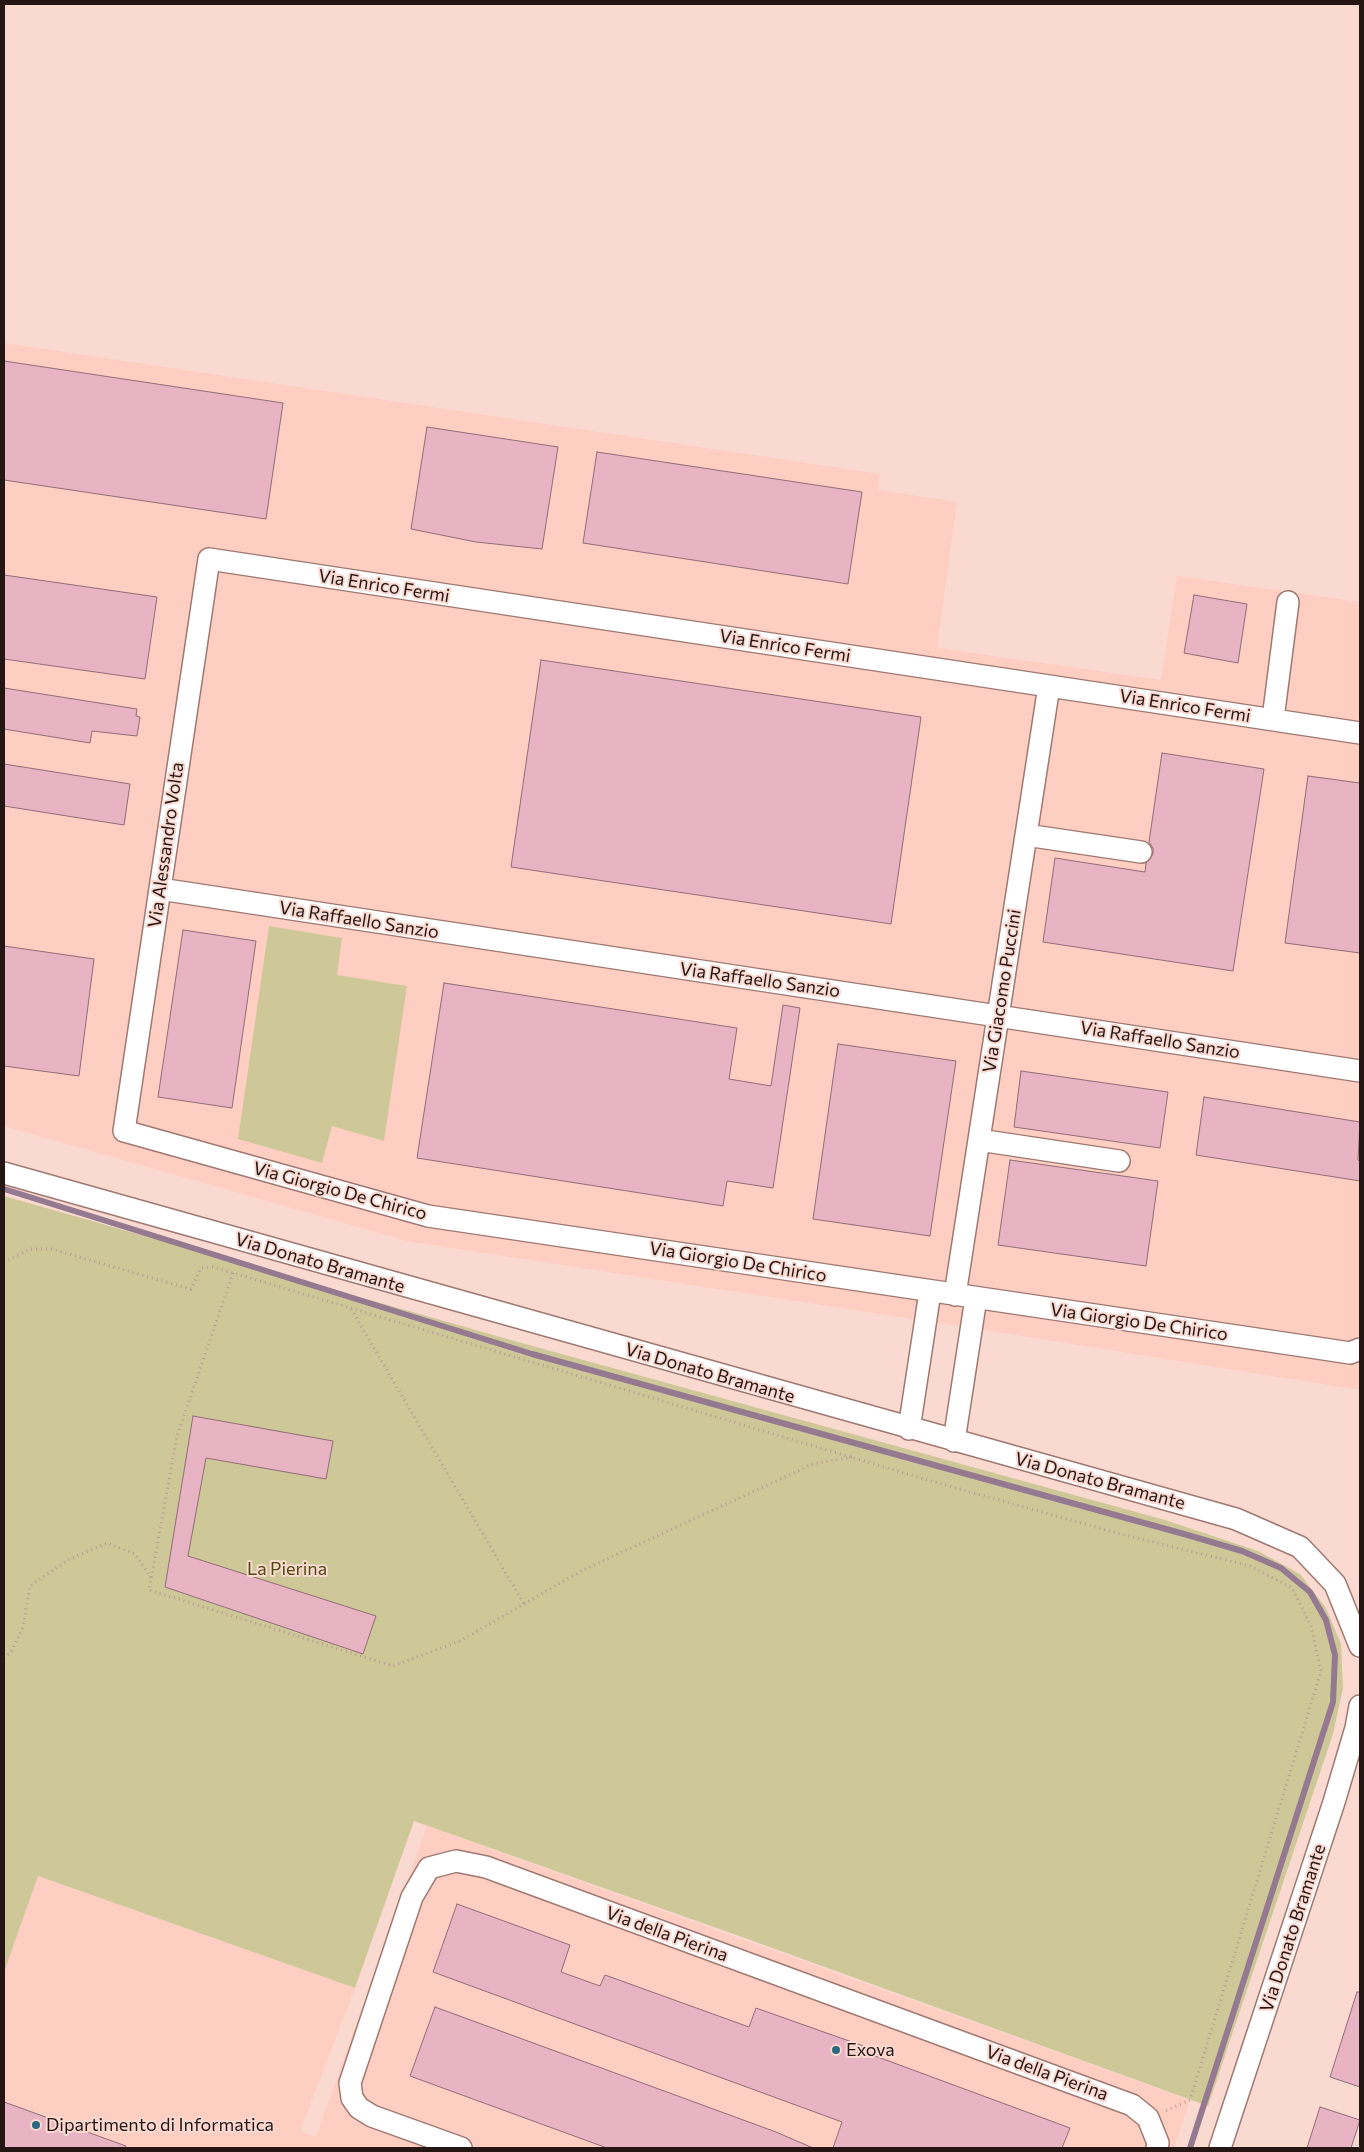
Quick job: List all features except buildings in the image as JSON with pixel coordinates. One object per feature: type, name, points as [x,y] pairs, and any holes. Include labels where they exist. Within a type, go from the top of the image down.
[{"type":"street","name":"Via Enrico Fermi","points":[[209,559],[1360,733]]},
{"type":"street","name":"Via Alessandro Volta","points":[[124,1131],[209,559]]},
{"type":"street","points":[[1273,720],[1288,602]]},
{"type":"street","name":"Via Giacomo Puccini","points":[[954,1441],[979,1140],[1049,686]]},
{"type":"street","points":[[1026,835],[1141,852]]},
{"type":"street","name":"Via Raffaello Sanzio","points":[[160,889],[1360,1071]]},
{"type":"street","name":"Via Giorgio De Chirico","points":[[124,1131],[428,1216],[1350,1353],[1360,1349]]},
{"type":"street","points":[[979,1140],[1119,1160]]},
{"type":"street","name":"Via Donato Bramante","points":[[4,1173],[909,1429],[1236,1519],[1300,1548],[1335,1584],[1360,1646]]},
{"type":"street","points":[[909,1429],[930,1292]]},
{"type":"street","name":"Via Donato Bramante","points":[[1220,2148],[1334,1802],[1356,1728],[1360,1706]]},
{"type":"street","name":"Via della Pierina","points":[[461,2148],[372,2116],[360,2108],[352,2098],[350,2083],[412,1897],[429,1868],[456,1860],[495,1871],[1140,2111]]},
{"type":"street","points":[[1140,2111],[1158,2143],[1157,2148]]},
{"type":"path","points":[[4,1262],[30,1249],[51,1249],[191,1290],[201,1268],[213,1267],[852,1457],[1117,1533],[1250,1566],[1292,1588],[1311,1626],[1321,1671],[1190,2100],[1140,2111]]},
{"type":"path","points":[[233,1273],[177,1436],[149,1590],[393,1666],[460,1641],[581,1571],[813,1464],[852,1457]]},
{"type":"path","points":[[351,1308],[524,1604]]},
{"type":"path","points":[[4,1658],[11,1652],[22,1627],[30,1586],[68,1560],[107,1543],[135,1554],[151,1578]]},
{"type":"shaded area","points":[[4,343],[880,474],[878,490],[957,502],[937,648],[1161,680],[1177,576],[1360,602],[1360,1390],[407,1241],[4,1126]]},
{"type":"shaded area","points":[[427,1826],[1190,2100],[1174,2148],[4,2148],[4,1864],[355,1988],[300,2131],[316,2137]]},
{"type":"green space","points":[[269,926],[342,938],[337,975],[407,986],[384,1141],[332,1126],[322,1163],[238,1139]]},
{"type":"green space","name":"La Pierina","points":[[4,1196],[518,1342],[1165,1520],[1258,1551],[1300,1574],[1326,1608],[1341,1644],[1343,1688],[1333,1734],[1208,2106],[742,1937],[414,1821],[355,1988],[38,1876],[4,1972]]},
{"type":"waterway","points":[[4,1189],[532,1354],[1184,1534],[1242,1551],[1281,1568],[1310,1592],[1326,1620],[1335,1655],[1333,1702],[1190,2148]]},
{"type":"place","name":"Exova","points":[[836,2050]]},
{"type":"place","name":"Dipartimento di Informatica","points":[[36,2125]]}]
